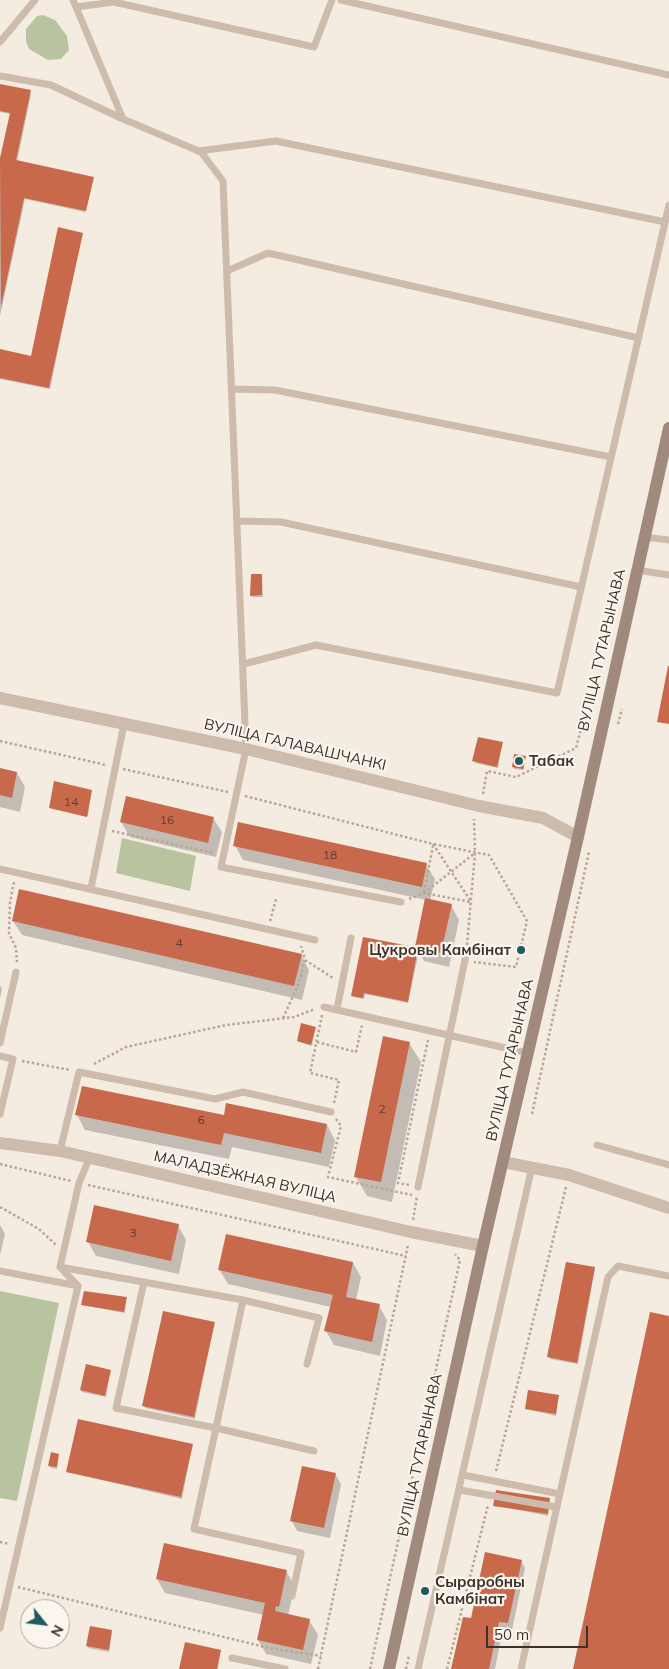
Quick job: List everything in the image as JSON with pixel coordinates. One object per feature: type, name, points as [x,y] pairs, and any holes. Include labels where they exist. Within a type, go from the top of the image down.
[{"type":"street","name":"ВУЛІЦА ТУТАРЫНАВА","points":[[389,1669],[669,428]]},
{"type":"street","name":"ВУЛІЦА ГАЛАВАШЧАНКІ","points":[[0,698],[246,750],[479,806],[543,818],[578,837]]},
{"type":"street","name":"МАЛАДЗЁЖНАЯ ВУЛІЦА","points":[[0,1143],[60,1151],[89,1159],[412,1227],[483,1246]]},
{"type":"street","points":[[503,1162],[569,1175],[669,1208]]},
{"type":"lane","points":[[0,42],[35,0]]},
{"type":"lane","points":[[123,119],[74,4],[114,2],[314,47],[332,0]]},
{"type":"lane","points":[[341,0],[669,75]]},
{"type":"lane","points":[[0,76],[50,85],[198,151],[223,181],[246,750],[221,867],[401,902]]},
{"type":"lane","points":[[198,151],[276,141],[665,222]]},
{"type":"lane","points":[[244,664],[316,645],[557,693],[669,205]]},
{"type":"lane","points":[[227,271],[268,253],[638,338]]},
{"type":"lane","points":[[232,389],[275,390],[611,458]]},
{"type":"lane","points":[[237,521],[281,522],[581,587]]},
{"type":"lane","points":[[644,538],[669,540]]},
{"type":"lane","points":[[637,570],[669,575]]},
{"type":"lane","points":[[91,888],[124,724]]},
{"type":"lane","points":[[0,869],[315,940]]},
{"type":"lane","points":[[337,1010],[351,938]]},
{"type":"lane","points":[[418,1187],[465,958]]},
{"type":"lane","points":[[0,1043],[16,972]]},
{"type":"lane","points":[[324,1006],[528,1053]]},
{"type":"lane","points":[[0,1056],[13,1059],[0,1114]]},
{"type":"lane","points":[[60,1151],[79,1072],[215,1099],[243,1092],[332,1112]]},
{"type":"lane","points":[[597,1145],[669,1165]]},
{"type":"lane","points":[[60,1267],[79,1183],[89,1159]]},
{"type":"lane","points":[[418,1669],[532,1167]]},
{"type":"lane","points":[[521,1669],[608,1276],[618,1266],[669,1276]]},
{"type":"lane","points":[[60,1267],[243,1300],[319,1318],[307,1364]]},
{"type":"lane","points":[[60,1267],[78,1286]]},
{"type":"lane","points":[[0,1271],[78,1286]]},
{"type":"lane","points":[[144,1282],[116,1408],[216,1428],[314,1451]]},
{"type":"lane","points":[[0,1628],[78,1286]]},
{"type":"lane","points":[[243,1300],[194,1529],[301,1553],[292,1596]]},
{"type":"lane","points":[[463,1475],[560,1494]]},
{"type":"lane","points":[[460,1490],[556,1507]]},
{"type":"lane","points":[[232,1658],[285,1669]]},
{"type":"path","points":[[483,794],[487,771],[516,777],[533,769],[576,748],[582,725]]},
{"type":"path","points":[[474,819],[475,853],[465,958],[516,967],[527,922],[489,856],[475,853]]},
{"type":"path","points":[[102,828],[223,855]]},
{"type":"path","points":[[424,893],[433,844],[471,902]]},
{"type":"path","points":[[532,1114],[590,851]]},
{"type":"path","points":[[401,902],[424,893],[475,853]]},
{"type":"path","points":[[15,873],[10,902],[9,933],[16,948],[16,972]]},
{"type":"path","points":[[424,893],[471,902]]},
{"type":"path","points":[[268,929],[276,901]]},
{"type":"path","points":[[283,1018],[299,983],[305,960],[342,984]]},
{"type":"path","points":[[13,1059],[79,1072],[126,1047],[226,1025],[283,1018],[324,1006],[310,1073],[338,1080],[332,1112],[341,1126],[328,1177],[417,1197],[318,1669]]},
{"type":"path","points":[[317,1042],[356,1052],[363,1022]]},
{"type":"path","points":[[418,1187],[398,1183],[428,1037]]},
{"type":"path","points":[[0,1164],[406,1256]]},
{"type":"path","points":[[494,1481],[569,1175]]},
{"type":"path","points":[[0,1207],[39,1229],[63,1250]]},
{"type":"path","points":[[370,1669],[460,1260],[452,1249]]},
{"type":"path","points":[[447,1669],[490,1495]]},
{"type":"path","points":[[10,1585],[270,1648],[321,1656]]},
{"type":"green space","points":[[43,15],[55,20],[67,36],[69,50],[61,59],[48,60],[29,49],[26,41],[26,29],[37,16]]},
{"type":"green space","points":[[122,838],[196,856],[190,891],[116,873]]},
{"type":"green space","points":[[0,1291],[59,1303],[17,1501],[0,1498]]},
{"type":"building","points":[[0,84],[31,90],[16,160],[94,177],[86,211],[24,198],[1,307],[0,158],[10,113],[0,111]]},
{"type":"building","points":[[58,227],[83,233],[49,388],[0,378],[0,349],[31,356]]},
{"type":"building","points":[[251,574],[262,574],[262,595],[250,596]]},
{"type":"building","points":[[669,666],[669,724],[657,722]]},
{"type":"building","points":[[478,737],[503,742],[497,767],[472,761]]},
{"type":"building","name":"Табак","points":[[514,754],[526,756],[523,769],[512,767]]},
{"type":"building","points":[[0,768],[17,772],[12,798],[0,795]]},
{"type":"building","points":[[54,781],[92,790],[87,817],[49,808]]},
{"type":"building","points":[[126,796],[214,817],[208,843],[120,822]]},
{"type":"building","points":[[238,822],[427,863],[422,887],[233,846]]},
{"type":"building","points":[[19,889],[302,954],[294,986],[12,921]]},
{"type":"building","points":[[425,898],[452,904],[441,953],[418,948],[408,1002],[364,993],[363,998],[351,996],[363,937],[415,947]]},
{"type":"building","points":[[301,1023],[316,1027],[311,1045],[297,1041]]},
{"type":"building","points":[[383,1036],[410,1042],[381,1182],[354,1177]]},
{"type":"building","points":[[82,1086],[224,1115],[226,1103],[327,1124],[321,1153],[224,1133],[221,1145],[75,1115]]},
{"type":"building","points":[[94,1205],[179,1224],[171,1261],[86,1242]]},
{"type":"building","points":[[226,1234],[353,1262],[346,1297],[380,1304],[372,1342],[324,1331],[333,1295],[218,1270]]},
{"type":"building","points":[[566,1262],[595,1267],[577,1363],[547,1357]]},
{"type":"building","points":[[84,1291],[127,1297],[124,1312],[81,1305]]},
{"type":"building","points":[[163,1311],[215,1322],[194,1417],[142,1406]]},
{"type":"building","points":[[650,1312],[669,1316],[669,1669],[573,1669]]},
{"type":"building","points":[[86,1364],[111,1370],[105,1396],[80,1390]]},
{"type":"building","points":[[528,1390],[559,1395],[556,1414],[525,1409]]},
{"type":"building","points":[[78,1419],[193,1444],[181,1497],[66,1472]]},
{"type":"building","points":[[51,1452],[59,1454],[57,1467],[48,1466]]},
{"type":"building","points":[[302,1466],[336,1473],[324,1528],[290,1521]]},
{"type":"building","points":[[496,1490],[550,1498],[548,1514],[493,1506]]},
{"type":"building","points":[[164,1543],[287,1570],[279,1607],[276,1606],[275,1611],[310,1619],[303,1650],[257,1640],[265,1603],[156,1579]]},
{"type":"building","points":[[485,1552],[522,1560],[508,1623],[499,1622],[489,1669],[451,1669],[463,1617],[471,1618]]},
{"type":"building","points":[[90,1626],[112,1630],[109,1650],[86,1646]]},
{"type":"building","points":[[185,1642],[221,1650],[217,1669],[179,1669]]},
{"type":"place","name":"Табак","points":[[519,761]]},
{"type":"place","name":"Цукровы Камбінат","points":[[521,950]]},
{"type":"place","name":"Сыраробны Камбінат","points":[[425,1591]]}]
